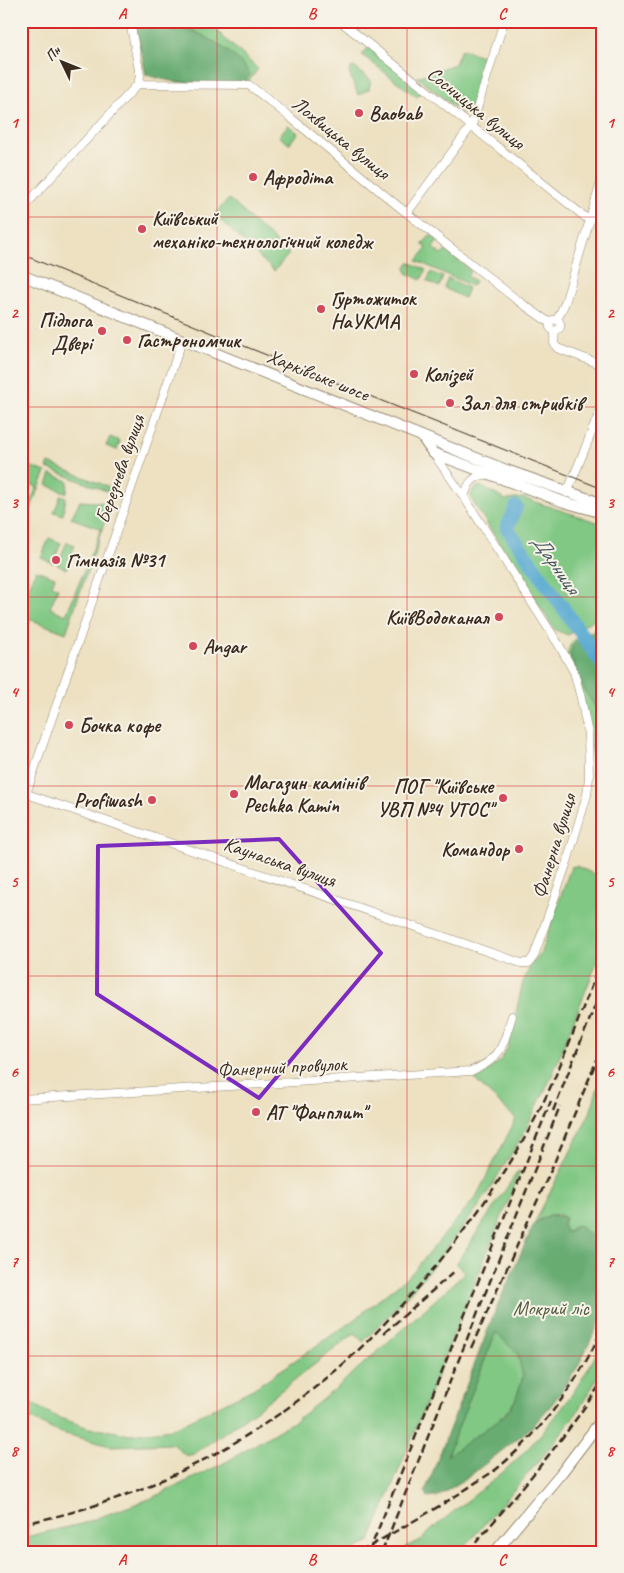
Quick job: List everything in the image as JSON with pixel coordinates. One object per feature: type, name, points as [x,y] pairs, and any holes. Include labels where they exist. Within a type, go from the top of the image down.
[{"type":"main road","name":"Харківське шосе","points":[[21,275],[422,436],[567,493],[603,504]]},
{"type":"main road","points":[[422,436],[434,452],[564,502],[603,514]]},
{"type":"main road","points":[[495,1552],[562,1472],[603,1418]]},
{"type":"street","points":[[21,210],[138,84],[140,76],[130,21]]},
{"type":"street","name":"Сосницька вулиця","points":[[340,21],[350,25],[590,221]]},
{"type":"street","points":[[407,213],[472,125],[504,21]]},
{"type":"street","name":"Лохвицька вулиця","points":[[138,84],[249,86],[516,300],[553,322]]},
{"type":"street","points":[[603,176],[565,303],[550,328],[554,331],[554,344],[557,348],[600,364],[603,367]]},
{"type":"street","name":"Березнева вулиця","points":[[21,808],[24,793],[182,341]]},
{"type":"street","points":[[567,493],[603,404]]},
{"type":"street","name":"Фанерна вулиця","points":[[434,452],[559,645],[574,672],[588,734],[589,776],[585,806],[534,956],[529,963]]},
{"type":"street","points":[[464,497],[469,482],[472,479],[489,474]]},
{"type":"street","name":"Каунаська вулиця","points":[[24,793],[521,963],[529,963]]},
{"type":"street","name":"Фанерний провулок","points":[[21,1099],[471,1072],[494,1059],[502,1046],[512,1016]]},
{"type":"highlighted area","points":[[279,839],[381,953],[259,1098],[97,994],[98,846]]},
{"type":"green space","points":[[135,21],[207,22],[258,69],[249,81],[175,82],[140,52]]},
{"type":"green space","points":[[135,21],[174,23],[212,40],[235,57],[250,75],[240,84],[175,82],[146,75]]},
{"type":"green space","points":[[369,47],[424,88],[417,97],[362,55]]},
{"type":"green space","points":[[461,49],[482,56],[485,62],[471,107],[465,113],[461,112],[417,77],[455,64]]},
{"type":"green space","points":[[354,67],[371,80],[369,89],[358,95],[349,73],[351,68]]},
{"type":"green space","points":[[288,125],[298,133],[289,144],[279,136]]},
{"type":"green space","points":[[229,199],[289,254],[274,271],[214,214]]},
{"type":"green space","points":[[431,235],[438,241],[433,248],[441,255],[447,250],[471,271],[467,276],[475,281],[472,286],[417,261],[427,248],[422,244]]},
{"type":"green space","points":[[409,262],[426,270],[421,280],[407,273],[406,267]]},
{"type":"green space","points":[[431,272],[443,277],[439,287],[427,281]]},
{"type":"green space","points":[[448,278],[468,288],[464,298],[444,288]]},
{"type":"green space","points":[[110,437],[120,441],[117,450],[106,446]]},
{"type":"green space","points":[[21,463],[46,472],[21,532],[21,522],[37,487],[21,481]]},
{"type":"green space","points":[[49,463],[116,490],[114,494],[47,468]]},
{"type":"green space","points":[[51,474],[68,481],[67,493],[47,485]]},
{"type":"green space","points":[[480,486],[506,500],[523,498],[603,524],[603,614],[568,635],[555,630],[473,502],[471,496],[473,489]]},
{"type":"green space","points":[[61,495],[66,497],[63,515],[54,512]]},
{"type":"green space","points":[[80,501],[111,503],[66,633],[21,616],[21,607],[36,570],[55,577],[52,585],[58,588],[50,608],[66,615],[101,529],[71,518]]},
{"type":"green space","points":[[49,538],[61,543],[53,563],[41,558]]},
{"type":"green space","points":[[67,542],[75,545],[66,569],[57,565]]},
{"type":"green space","points":[[603,624],[603,638],[600,639],[599,644],[603,649],[603,724],[601,727],[603,728],[603,755],[597,756],[593,752],[592,743],[599,725],[599,716],[584,689],[570,656],[574,643]]},
{"type":"green space","points":[[579,636],[603,671],[603,789],[593,773],[590,730],[567,655],[571,643]]},
{"type":"green space","points":[[576,866],[603,878],[603,947],[551,1078],[523,1135],[481,1203],[436,1263],[363,1342],[355,1333],[252,1413],[194,1454],[186,1456],[173,1444],[110,1446],[58,1432],[21,1414],[21,1398],[57,1417],[89,1428],[131,1434],[172,1429],[253,1389],[351,1322],[410,1275],[476,1197],[516,1119],[475,1080],[500,1061],[508,1047],[523,982],[531,965],[540,955],[571,867]]},
{"type":"green space","points":[[599,1084],[603,1085],[603,1246],[579,1226],[572,1227],[569,1232],[566,1232],[563,1225],[565,1218],[561,1216],[549,1215],[534,1224],[590,1113]]},
{"type":"green space","points":[[518,1171],[520,1172],[370,1541],[351,1552],[21,1552],[21,1538],[81,1524],[152,1498],[226,1462],[296,1420],[333,1391],[462,1276],[465,1272],[456,1264]]},
{"type":"green space","name":"Мокрий ліс","points":[[549,1215],[564,1217],[563,1225],[566,1232],[569,1232],[575,1225],[579,1226],[603,1246],[603,1315],[577,1368],[553,1403],[532,1427],[467,1478],[437,1497],[427,1497],[425,1492],[496,1309],[534,1224]],"holes":[[[496,1332],[518,1355],[523,1377],[515,1401],[504,1416],[447,1456]]]},
{"type":"green space","points":[[496,1331],[515,1350],[519,1357],[522,1374],[520,1390],[513,1404],[502,1417],[474,1439],[446,1457]]},
{"type":"green space","points":[[603,1340],[603,1369],[576,1414],[539,1461],[460,1552],[399,1552],[407,1546],[420,1541],[502,1473],[532,1444],[572,1395]]},
{"type":"waterway","name":"Дарниця","points":[[516,507],[507,528],[603,665]]},
{"type":"tram line","points":[[21,254],[239,344],[603,489]]},
{"type":"railway","points":[[21,1524],[67,1514],[111,1500],[197,1464],[277,1416],[359,1350],[435,1267],[483,1204],[511,1161],[537,1115],[555,1076],[603,956]]},
{"type":"railway","points":[[553,1111],[603,986]]},
{"type":"railway","points":[[471,1348],[552,1168],[603,1045]]},
{"type":"railway","points":[[369,1552],[551,1101]]},
{"type":"railway","points":[[382,1552],[560,1106]]},
{"type":"railway","points":[[384,1333],[456,1270]]},
{"type":"railway","points":[[360,1552],[457,1495],[496,1470],[515,1453],[531,1437],[572,1385],[603,1327]]},
{"type":"railway","points":[[468,1552],[555,1447],[603,1380]]},
{"type":"place","name":"Baobab","points":[[359,113]]},
{"type":"place","name":"Афродіта","points":[[253,177]]},
{"type":"place","name":"Київський механіко-технологічний коледж","points":[[142,229]]},
{"type":"place","name":"Гуртожиток НаУКМА","points":[[321,309]]},
{"type":"place","name":"Підлога Двері","points":[[102,331]]},
{"type":"place","name":"Гастрономчик","points":[[127,340]]},
{"type":"place","name":"Колізей","points":[[414,374]]},
{"type":"place","name":"Зал для стрибків","points":[[450,403]]},
{"type":"place","name":"Гімназія №31","points":[[56,560]]},
{"type":"place","name":"КиївВодоканал","points":[[499,617]]},
{"type":"place","name":"Angar","points":[[193,646]]},
{"type":"place","name":"Бочка кофе","points":[[69,725]]},
{"type":"place","name":"Магазин камінів Pechka Kamin","points":[[234,794]]},
{"type":"place","name":"ПОГ \"Київське УВП №4 УТОС\"","points":[[503,798]]},
{"type":"place","name":"Profiwash","points":[[152,800]]},
{"type":"place","name":"Командор","points":[[519,849]]},
{"type":"place","name":"АТ \"Фанплит\"","points":[[256,1112]]}]
